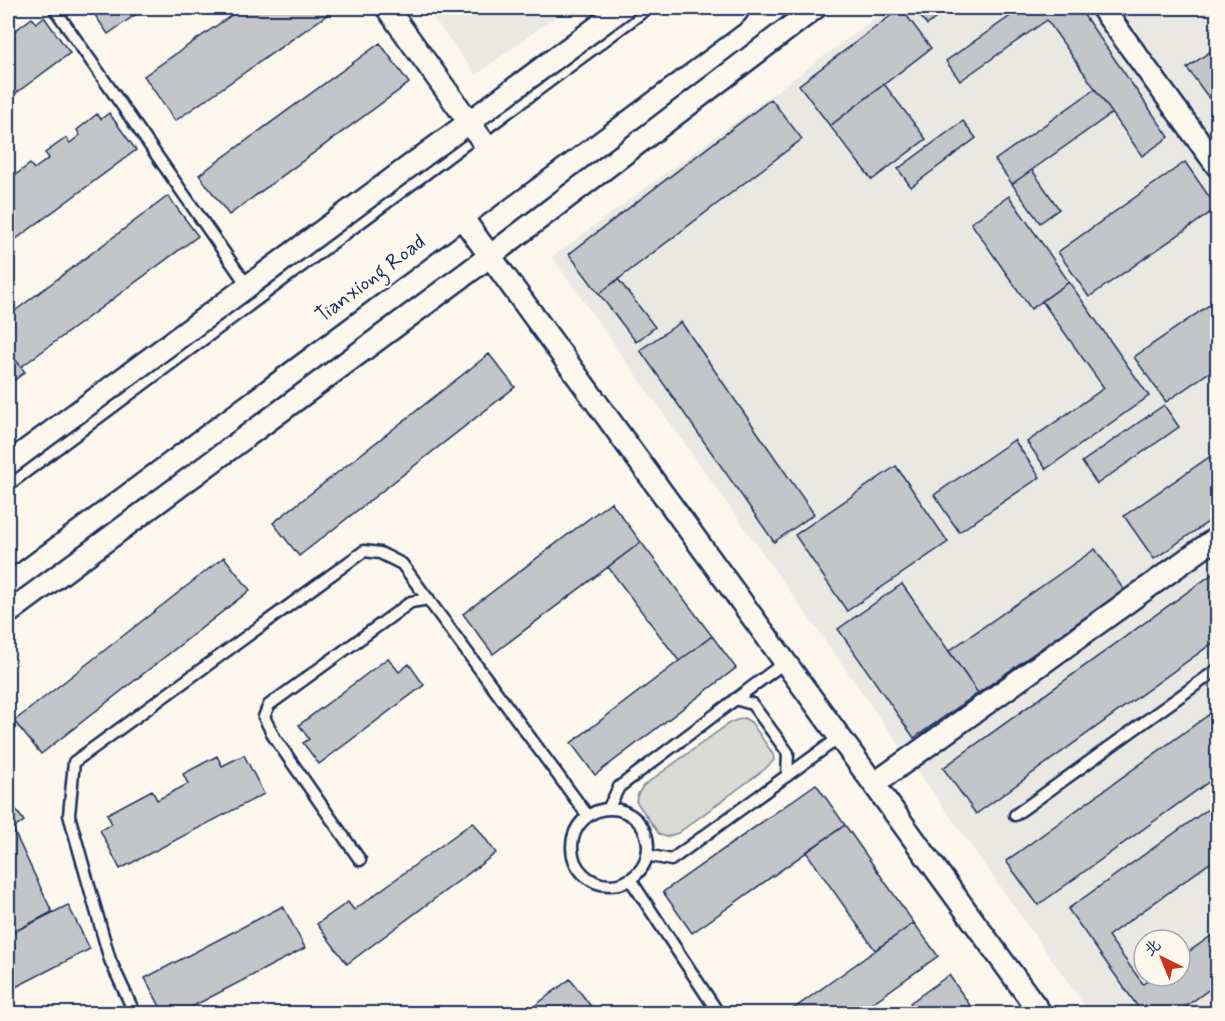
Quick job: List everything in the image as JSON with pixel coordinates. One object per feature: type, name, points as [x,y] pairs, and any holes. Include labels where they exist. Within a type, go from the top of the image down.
[{"type":"main road","name":"Tianxiong Road","points":[[8,515],[688,8]]},
{"type":"main road","name":"Tianxiong Road","points":[[8,548],[732,8]]},
{"type":"street","points":[[387,8],[492,153]]},
{"type":"street","points":[[8,464],[623,8]]},
{"type":"street","points":[[8,613],[490,256],[815,8]]},
{"type":"street","points":[[1102,8],[1218,167]]},
{"type":"street","points":[[458,212],[1041,1014]]},
{"type":"street","points":[[874,784],[1218,537]]},
{"type":"lane","points":[[54,8],[247,285]]},
{"type":"lane","points":[[135,1014],[110,960],[69,814],[74,762],[364,551],[380,553],[402,564],[588,816]]},
{"type":"lane","points":[[360,860],[274,737],[264,717],[269,705],[411,602],[429,599]]},
{"type":"lane","points":[[608,809],[619,787],[785,662]]},
{"type":"lane","points":[[1015,815],[1218,669]]},
{"type":"lane","points":[[735,699],[752,704],[788,753],[787,776]]},
{"type":"lane","points":[[647,855],[671,860],[840,737]]},
{"type":"lane","points":[[608,809],[625,812],[639,823],[645,832],[647,855],[643,866],[630,879],[615,885],[603,885],[592,881],[576,865],[573,854],[575,833],[588,816],[608,809]]},
{"type":"lane","points":[[630,879],[719,1014]]},
{"type":"shaded area","points":[[426,8],[567,8],[476,75]]},
{"type":"shaded area","points":[[889,8],[1217,8],[1217,1013],[1090,1013],[552,257]]},
{"type":"shaded area","points":[[744,718],[751,722],[773,754],[774,760],[678,833],[666,837],[659,834],[636,801],[643,786],[731,722]]},
{"type":"building","points":[[90,8],[145,8],[108,34]]},
{"type":"building","points":[[242,8],[337,8],[175,121],[144,76]]},
{"type":"building","points":[[901,8],[931,48],[830,126],[799,85]]},
{"type":"building","points":[[914,8],[949,8],[927,25]]},
{"type":"building","points":[[1022,8],[1079,8],[1169,137],[1142,156],[1047,20],[960,81],[946,61]]},
{"type":"building","points":[[44,17],[70,53],[8,99],[8,44],[15,38],[12,33],[32,18],[36,23]]},
{"type":"building","points":[[380,43],[409,83],[229,215],[199,175]]},
{"type":"building","points":[[1218,46],[1218,102],[1214,105],[1187,68]]},
{"type":"building","points":[[884,84],[926,139],[872,180],[830,126]]},
{"type":"building","points":[[1095,89],[1112,113],[1012,184],[995,160]]},
{"type":"building","points":[[771,99],[802,139],[599,294],[569,254]]},
{"type":"building","points":[[109,113],[136,150],[8,245],[8,188],[14,184],[10,179],[30,164],[34,169],[49,158],[45,153],[66,138],[70,143],[80,135],[77,130],[97,114],[101,119]]},
{"type":"building","points":[[963,121],[976,138],[911,187],[898,169]]},
{"type":"building","points":[[1185,162],[1217,208],[1089,297],[1058,252]]},
{"type":"building","points":[[1032,170],[1059,209],[1040,223],[1012,184]]},
{"type":"building","points":[[168,196],[198,236],[21,367],[8,350],[8,316]]},
{"type":"building","points":[[1009,196],[1069,282],[1031,309],[971,223]]},
{"type":"building","points":[[618,279],[655,327],[636,342],[599,294]]},
{"type":"building","points":[[1069,282],[1149,396],[1046,469],[1027,442],[1104,388],[1042,301]]},
{"type":"building","points":[[1218,299],[1218,366],[1166,402],[1134,357]]},
{"type":"building","points":[[681,322],[814,514],[774,542],[640,350]]},
{"type":"building","points":[[8,350],[25,372],[8,385]]},
{"type":"building","points":[[489,354],[515,387],[299,556],[273,523]]},
{"type":"building","points":[[1164,405],[1179,427],[1097,484],[1082,462]]},
{"type":"building","points":[[1014,440],[1040,477],[959,532],[934,495]]},
{"type":"building","points":[[1218,451],[1218,515],[1154,559],[1124,516]]},
{"type":"building","points":[[896,466],[948,542],[847,611],[795,535]]},
{"type":"building","points":[[611,502],[641,542],[493,654],[463,614]]},
{"type":"building","points":[[641,542],[712,636],[679,661],[608,567]]},
{"type":"building","points":[[1095,549],[1124,590],[978,693],[949,651]]},
{"type":"building","points":[[224,557],[250,590],[41,754],[14,721]]},
{"type":"building","points":[[1218,570],[1218,639],[976,814],[943,768]]},
{"type":"building","points":[[902,584],[978,693],[914,738],[838,629]]},
{"type":"building","points":[[712,636],[736,668],[595,775],[571,743]]},
{"type":"building","points":[[388,658],[399,672],[409,664],[424,685],[319,764],[303,743],[309,739],[299,725]]},
{"type":"building","points":[[1218,708],[1218,775],[1038,905],[1006,861]]},
{"type":"building","points":[[244,755],[264,794],[120,869],[100,830],[112,824],[107,814],[152,790],[157,800],[188,784],[183,774],[217,756],[222,766]]},
{"type":"building","points":[[816,784],[845,825],[692,933],[663,892]]},
{"type":"building","points":[[8,799],[24,821],[13,829],[52,912],[8,935]]},
{"type":"building","points":[[1218,802],[1218,857],[1108,936],[1132,969],[1132,988],[1192,988],[1192,949],[1218,931],[1218,983],[1175,1014],[1143,1014],[1068,909]]},
{"type":"building","points":[[473,822],[496,853],[347,964],[317,924],[348,902],[354,910]]},
{"type":"building","points":[[845,825],[914,923],[875,950],[806,852]]},
{"type":"building","points":[[68,905],[90,949],[8,991],[8,935]]},
{"type":"building","points":[[283,906],[305,948],[178,1014],[164,1014],[145,978]]},
{"type":"building","points":[[914,923],[938,956],[857,1014],[786,1014]]},
{"type":"building","points":[[949,975],[976,1014],[917,1014],[910,1003]]},
{"type":"building","points":[[570,979],[593,1009],[587,1014],[524,1014]]}]
